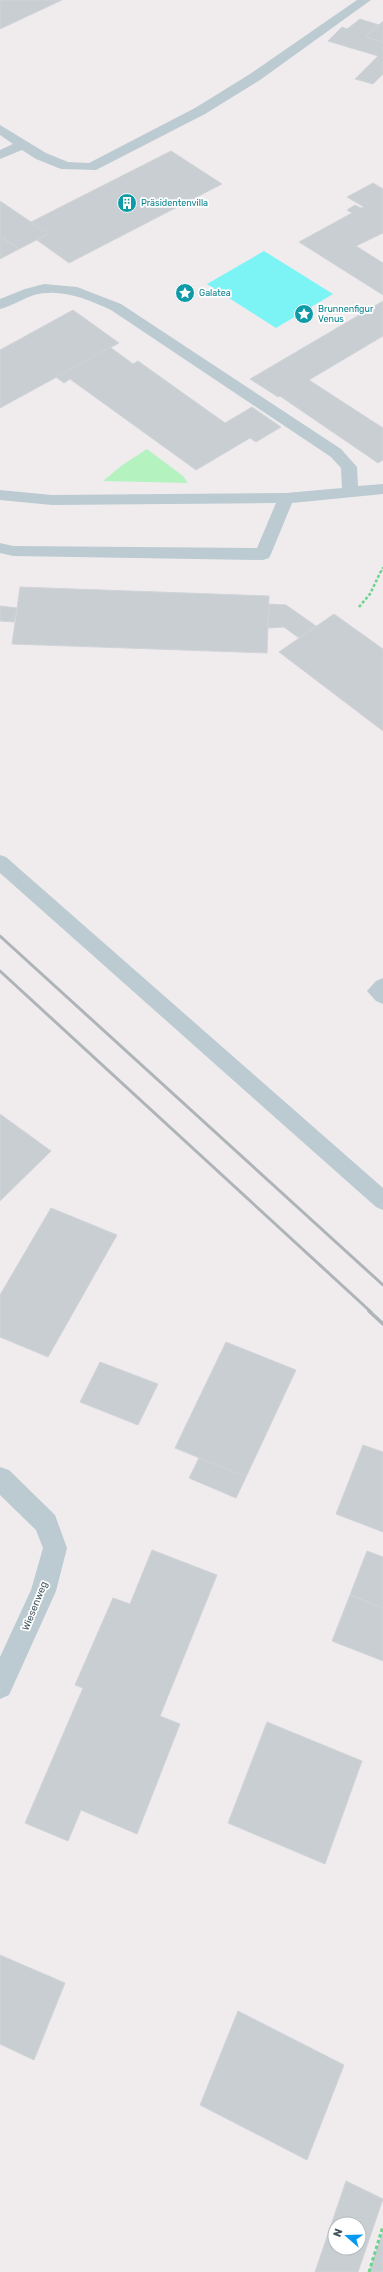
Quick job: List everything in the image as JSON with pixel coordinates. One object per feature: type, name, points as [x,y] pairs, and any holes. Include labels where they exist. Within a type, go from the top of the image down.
[{"type":"street","name":"Wiesenweg","points":[[0,1478],[46,1523],[55,1548],[43,1591],[0,1686]]},
{"type":"lane","points":[[0,129],[41,156],[66,166],[91,166],[118,154],[213,103],[255,77],[365,0]]},
{"type":"lane","points":[[0,155],[23,144]]},
{"type":"lane","points":[[0,305],[26,292],[46,288],[68,289],[89,293],[116,307],[336,453],[349,467],[350,492]]},
{"type":"lane","points":[[0,495],[52,500],[286,498],[383,489]]},
{"type":"lane","points":[[0,548],[13,551],[263,554],[286,498]]},
{"type":"lane","points":[[0,862],[383,1201]]},
{"type":"lane","points":[[383,986],[377,991],[383,996]]},
{"type":"path","points":[[359,607],[370,594],[383,567]]},
{"type":"path","points":[[368,2272],[383,2226]]},
{"type":"green space","points":[[147,449],[183,476],[188,483],[103,481],[121,466]]},
{"type":"water","points":[[264,251],[333,294],[276,328],[207,284]]},
{"type":"building","points":[[0,0],[62,0],[0,29]]},
{"type":"building","points":[[360,19],[379,25],[366,37],[383,42],[383,74],[373,84],[355,79],[378,56],[328,41],[342,27],[347,29]]},
{"type":"building","points":[[383,21],[383,42],[366,37],[379,25]]},
{"type":"building","name":"Präsidentenvilla","points":[[171,151],[222,184],[69,263],[37,240],[48,234],[31,222]]},
{"type":"building","points":[[373,183],[383,189],[383,233],[356,246],[383,263],[383,295],[299,242],[352,213],[347,210],[355,205],[361,208],[364,207],[347,197]]},
{"type":"building","points":[[0,201],[48,234],[19,249],[0,236]]},
{"type":"building","points":[[0,236],[19,249],[0,259]]},
{"type":"building","points":[[383,301],[383,336],[309,380],[383,428],[383,460],[378,463],[280,396],[278,397],[250,379]]},
{"type":"building","points":[[73,310],[119,343],[0,408],[0,350]]},
{"type":"building","points":[[110,347],[133,364],[138,361],[225,423],[252,407],[281,427],[256,442],[250,438],[196,470],[70,379],[64,383],[56,377]]},
{"type":"building","points":[[20,587],[269,596],[267,653],[12,644]]},
{"type":"building","points":[[269,604],[286,605],[316,626],[299,638],[284,627],[268,628]]},
{"type":"building","points":[[0,606],[17,608],[14,622],[0,621]]},
{"type":"building","points":[[334,614],[383,649],[383,731],[279,652]]},
{"type":"building","points":[[0,1114],[51,1151],[0,1201]]},
{"type":"building","points":[[51,1208],[117,1235],[48,1357],[0,1337],[0,1295]]},
{"type":"building","points":[[226,1342],[296,1370],[246,1477],[175,1448]]},
{"type":"building","points":[[100,1362],[158,1384],[138,1425],[80,1402]]},
{"type":"building","points":[[363,1445],[383,1452],[383,1532],[336,1514]]},
{"type":"building","points":[[199,1458],[246,1477],[236,1498],[189,1478]]},
{"type":"building","points":[[152,1550],[217,1575],[160,1716],[180,1724],[137,1834],[81,1810],[68,1841],[25,1823],[83,1688],[75,1685],[113,1598],[130,1604]]},
{"type":"building","points":[[367,1551],[383,1557],[383,1608],[350,1595]]},
{"type":"building","points":[[350,1595],[383,1608],[383,1661],[332,1641]]},
{"type":"building","points":[[267,1722],[362,1761],[325,1864],[228,1823]]},
{"type":"building","points":[[0,1955],[65,1983],[34,2060],[0,2044]]},
{"type":"building","points":[[238,2011],[344,2065],[307,2160],[200,2105]]},
{"type":"building","points":[[346,2181],[383,2199],[367,2246],[367,2216],[334,2216]]},
{"type":"building","points":[[383,2231],[383,2272],[369,2272]]},
{"type":"building","points":[[327,2237],[327,2256],[363,2256],[358,2272],[315,2272]]},
{"type":"railway","points":[[0,936],[383,1285]]},
{"type":"railway","points":[[0,971],[371,1312]]},
{"type":"railway","points":[[369,1311],[383,1324]]},
{"type":"place","name":"Präsidentenvilla","points":[[127,203]]},
{"type":"place","name":"Galatea","points":[[185,293]]},
{"type":"place","name":"Brunnenfigur Venus","points":[[304,314]]}]
